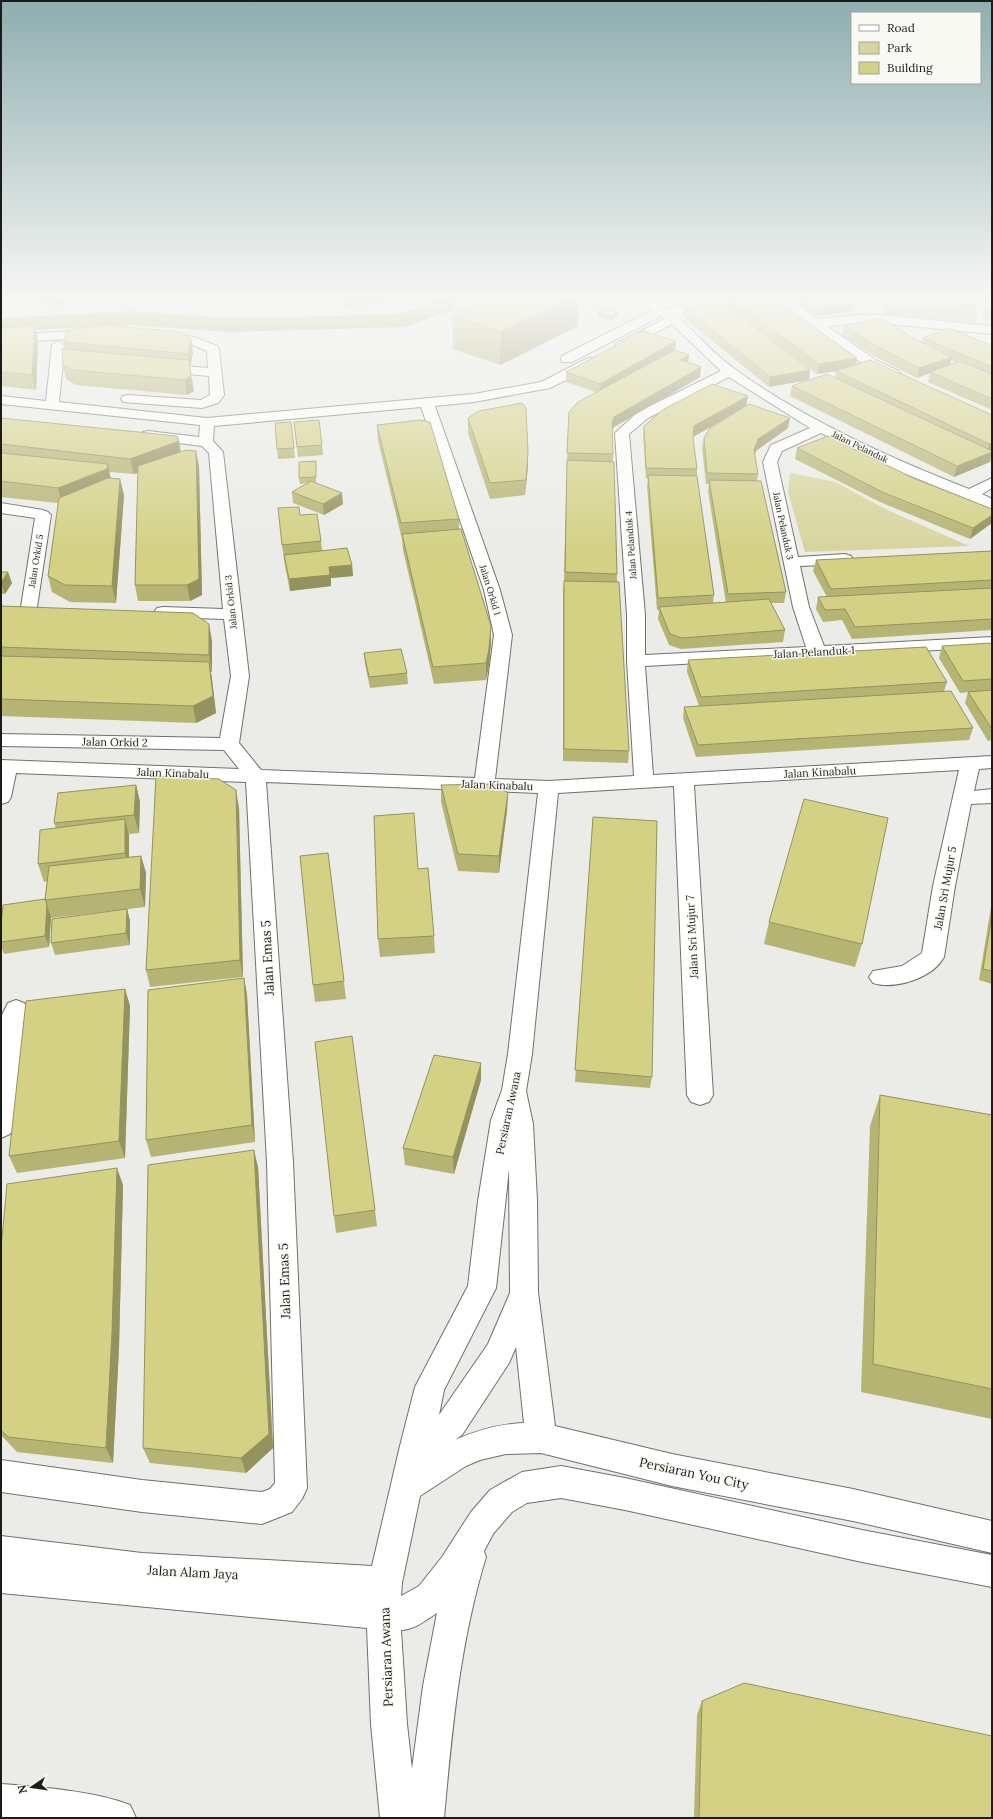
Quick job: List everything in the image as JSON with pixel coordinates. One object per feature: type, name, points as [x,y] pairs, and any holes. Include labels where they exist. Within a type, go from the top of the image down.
[{"type":"street","points":[[53,399],[55,380]]},
{"type":"street","points":[[116,398],[202,404],[213,400],[217,396],[216,380]]},
{"type":"street","points":[[520,389],[527,380]]},
{"type":"street","points":[[1,390],[207,422],[474,398],[546,385],[556,380]]},
{"type":"street","name":"Jalan Pelanduk 4","points":[[644,782],[636,661],[636,615],[622,433],[643,415],[714,380]]},
{"type":"street","name":"Jalan Pelanduk","points":[[743,380],[821,428],[901,467],[992,504]]},
{"type":"street","points":[[1,400],[93,397]]},
{"type":"street","name":"Jalan Orkid 1","points":[[426,403],[492,590],[503,635],[484,784]]},
{"type":"street","points":[[135,434],[206,442],[207,422]]},
{"type":"street","name":"Jalan Pelanduk 3","points":[[817,652],[801,607],[770,462],[776,448],[821,428]]},
{"type":"street","name":"Jalan Orkid 3","points":[[206,442],[216,452],[232,614],[240,676],[229,744]]},
{"type":"street","points":[[970,495],[992,482]]},
{"type":"street","name":"Jalan Orkid 5","points":[[1,508],[43,515],[30,607]]},
{"type":"street","points":[[791,562],[860,558]]},
{"type":"street","points":[[150,611],[232,614]]},
{"type":"street","name":"Jalan Pelanduk 1","points":[[636,661],[992,642]]},
{"type":"street","name":"Jalan Orkid 2","points":[[1,740],[229,744]]},
{"type":"street","points":[[229,744],[256,776]]},
{"type":"street","name":"Jalan Kinabalu","points":[[4,766],[549,787],[992,762]]},
{"type":"street","name":"Jalan Sri Mujur 5","points":[[881,977],[907,974],[933,958],[944,886],[970,763]]},
{"type":"street","points":[[1,797],[4,766]]},
{"type":"street","name":"Jalan Emas 5","points":[[1,1476],[142,1496],[262,1508],[281,1501],[291,1488],[280,1162],[256,776]]},
{"type":"street","name":"Jalan Sri Mujur 7","points":[[684,780],[700,1095]]},
{"type":"street","name":"Persiaran Awana","points":[[399,1818],[389,1724],[384,1598],[414,1450],[430,1387],[482,1288],[491,1201],[503,1127],[514,1090],[520,1054],[549,787]]},
{"type":"street","points":[[962,798],[992,796]]},
{"type":"street","points":[[1,1127],[12,1019],[16,1009]]},
{"type":"street","name":"Persiaran Awana","points":[[414,1450],[452,1424],[499,1353],[524,1293],[524,1200],[520,1124],[514,1090]]},
{"type":"street","points":[[524,1293],[541,1438]]},
{"type":"street","name":"Persiaran You City","points":[[406,1487],[455,1455],[480,1445],[506,1439],[541,1438],[672,1470],[853,1505],[992,1537]]},
{"type":"street","points":[[384,1598],[406,1614],[431,1598],[454,1569],[482,1523],[501,1501],[522,1488],[561,1482],[632,1495],[862,1546],[992,1571]]},
{"type":"street","points":[[425,1818],[436,1718],[450,1627],[465,1571],[482,1523]]},
{"type":"street","name":"Jalan Alam Jaya","points":[[1,1552],[384,1598]]},
{"type":"street","name":"Jalan Alam Jaya","points":[[1,1576],[384,1598]]},
{"type":"street","points":[[1,1802],[43,1806],[116,1818]]},
{"type":"green space","points":[[790,473],[836,482],[885,509],[969,546],[805,552],[788,492]]},
{"type":"building","points":[[588,380],[607,380],[600,384]]},
{"type":"building","points":[[619,380],[679,380],[614,417],[612,423],[613,454],[567,453],[569,412],[578,402]]},
{"type":"building","points":[[810,380],[840,380],[992,452],[957,466],[792,386]]},
{"type":"building","points":[[855,380],[914,380],[992,415],[992,443],[989,444]]},
{"type":"building","points":[[948,380],[992,380],[992,399]]},
{"type":"building","points":[[712,384],[748,396],[694,426],[693,438],[697,469],[646,468],[644,426],[664,409]]},
{"type":"building","points":[[522,403],[526,408],[528,451],[526,480],[490,483],[468,418],[479,411]]},
{"type":"building","points":[[749,404],[790,418],[758,439],[754,450],[758,474],[707,473],[704,438],[710,428]]},
{"type":"building","points":[[1,418],[177,436],[179,441],[130,459],[1,444]]},
{"type":"building","points":[[319,420],[322,445],[297,447],[294,422]]},
{"type":"building","points":[[420,420],[430,422],[459,519],[401,523],[377,425]]},
{"type":"building","points":[[291,422],[294,448],[277,449],[275,423]]},
{"type":"building","points":[[828,436],[913,478],[992,509],[992,515],[973,528],[882,492],[797,448]]},
{"type":"building","points":[[186,450],[196,451],[199,579],[187,585],[135,585],[138,466]]},
{"type":"building","points":[[1,453],[108,464],[107,469],[58,488],[1,481]]},
{"type":"building","points":[[567,460],[614,462],[617,574],[565,572]]},
{"type":"building","points":[[316,461],[316,477],[299,478],[299,462]]},
{"type":"building","points":[[648,475],[697,476],[714,595],[658,598]]},
{"type":"building","points":[[108,478],[120,479],[112,586],[65,585],[48,576],[59,498]]},
{"type":"building","points":[[709,480],[761,481],[786,592],[728,594]]},
{"type":"building","points":[[311,481],[342,493],[323,504],[292,492]]},
{"type":"building","points":[[299,507],[300,515],[317,514],[321,541],[282,545],[278,508]]},
{"type":"building","points":[[461,529],[491,626],[489,649],[486,663],[433,667],[402,534]]},
{"type":"building","points":[[347,548],[352,565],[329,567],[330,575],[289,579],[284,555]]},
{"type":"building","points":[[992,551],[992,580],[831,589],[816,560]]},
{"type":"building","points":[[1,572],[8,572],[1,583]]},
{"type":"building","points":[[564,581],[619,582],[629,751],[564,749]]},
{"type":"building","points":[[992,588],[992,619],[855,627],[845,609],[825,610],[818,597]]},
{"type":"building","points":[[769,599],[785,630],[682,638],[670,634],[659,607]]},
{"type":"building","points":[[1,606],[193,613],[209,624],[209,655],[1,647]]},
{"type":"building","points":[[992,643],[992,679],[963,681],[942,646]]},
{"type":"building","points":[[926,647],[947,682],[701,697],[688,660]]},
{"type":"building","points":[[401,649],[407,673],[369,677],[364,653]]},
{"type":"building","points":[[1,656],[209,662],[213,696],[193,706],[1,699]]},
{"type":"building","points":[[992,690],[992,729],[968,692]]},
{"type":"building","points":[[951,691],[973,728],[698,745],[684,707]]},
{"type":"building","points":[[156,776],[219,779],[236,790],[240,960],[146,970]]},
{"type":"building","points":[[494,784],[508,793],[499,856],[458,854],[441,785]]},
{"type":"building","points":[[136,785],[134,815],[54,823],[58,793]]},
{"type":"building","points":[[804,799],[888,818],[862,944],[769,922]]},
{"type":"building","points":[[414,813],[418,869],[428,868],[434,936],[378,939],[374,816]]},
{"type":"building","points":[[593,817],[657,821],[652,1077],[575,1070]]},
{"type":"building","points":[[125,819],[125,853],[38,864],[40,830]]},
{"type":"building","points":[[328,853],[344,981],[313,985],[300,856]]},
{"type":"building","points":[[141,856],[140,889],[45,900],[49,866]]},
{"type":"building","points":[[45,899],[47,905],[45,936],[1,942],[3,905]]},
{"type":"building","points":[[127,909],[126,933],[51,943],[52,919]]},
{"type":"building","points":[[992,915],[992,971],[983,969]]},
{"type":"building","points":[[244,978],[252,1125],[146,1140],[148,990]]},
{"type":"building","points":[[125,989],[119,1141],[9,1156],[26,1001]]},
{"type":"building","points":[[352,1036],[375,1210],[334,1216],[315,1042]]},
{"type":"building","points":[[434,1055],[481,1063],[453,1157],[403,1148]]},
{"type":"building","points":[[880,1095],[992,1115],[992,1389],[873,1364]]},
{"type":"building","points":[[254,1150],[269,1434],[241,1458],[143,1448],[148,1165]]},
{"type":"building","points":[[117,1168],[112,1332],[106,1448],[8,1437],[1,1430],[1,1249],[7,1184]]},
{"type":"building","points":[[744,1683],[992,1736],[992,1818],[699,1818],[702,1701]]}]
